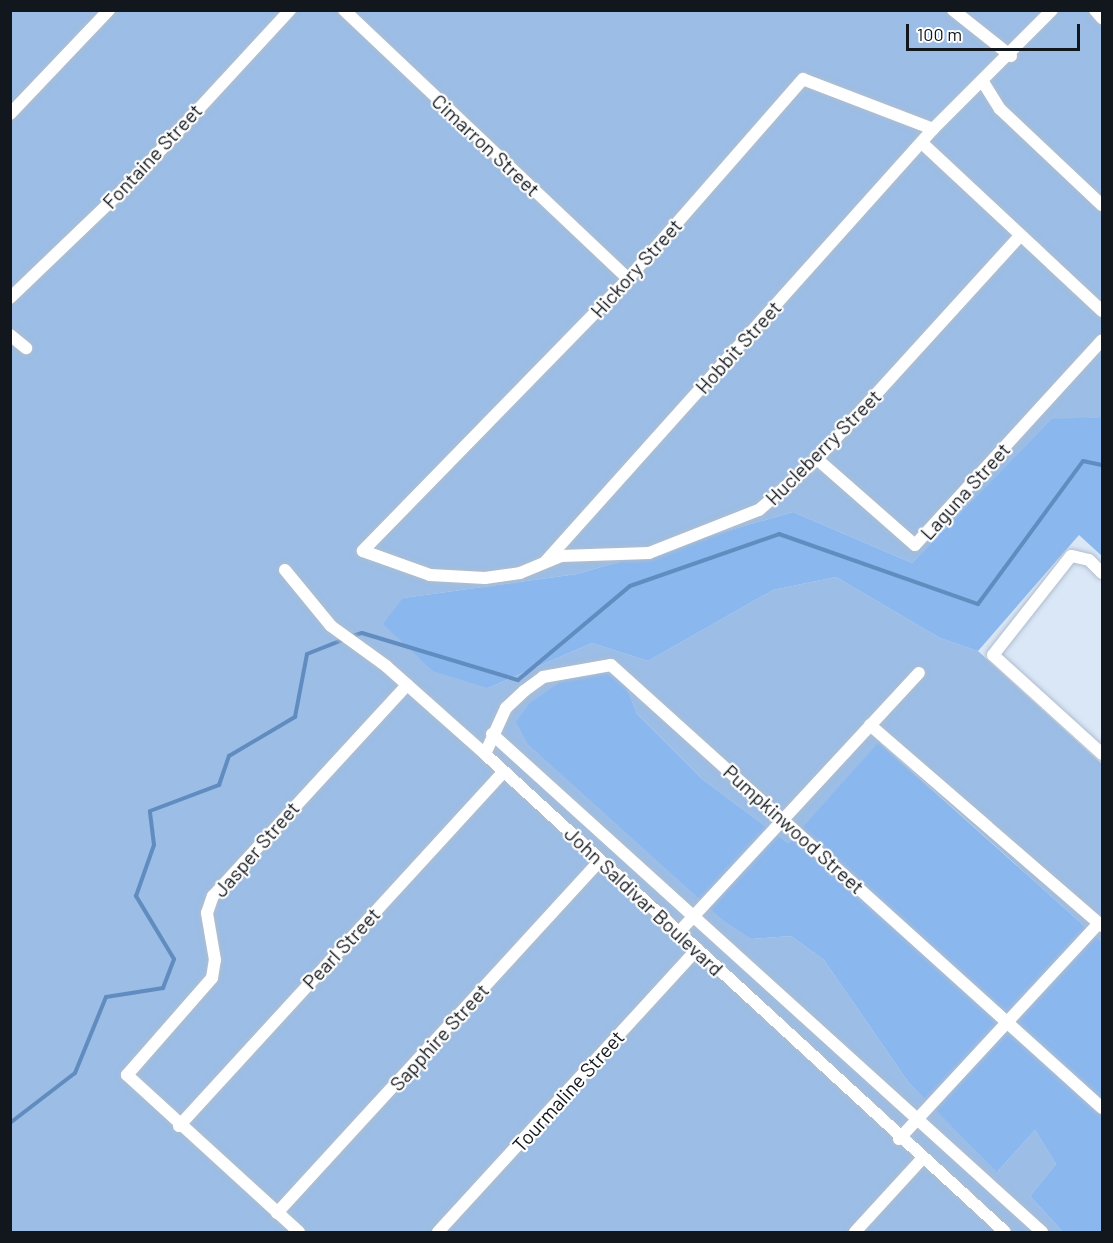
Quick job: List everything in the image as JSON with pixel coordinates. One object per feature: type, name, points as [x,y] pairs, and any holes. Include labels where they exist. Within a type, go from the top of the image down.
[{"type":"street","points":[[10,114],[109,10]]},
{"type":"street","name":"Fontaine Street","points":[[10,298],[135,178],[290,10]]},
{"type":"street","name":"Cimarron Street","points":[[344,10],[628,279]]},
{"type":"street","points":[[953,10],[1011,56]]},
{"type":"street","name":"Hobbit Street","points":[[543,565],[933,129],[1011,56],[1052,10]]},
{"type":"street","points":[[1095,10],[1102,18]]},
{"type":"street","name":"Hickory Street","points":[[363,551],[628,279],[803,79],[933,129]]},
{"type":"street","points":[[983,82],[1000,109],[1102,205]]},
{"type":"street","points":[[922,143],[1019,237],[1102,311]]},
{"type":"street","name":"Hucleberry Street","points":[[363,551],[454,578],[520,573],[561,556],[649,553],[771,503],[817,459],[1019,237]]},
{"type":"street","points":[[10,335],[26,348]]},
{"type":"street","name":"Laguna Street","points":[[817,459],[915,545],[1102,340]]},
{"type":"street","points":[[1102,573],[1089,560],[1071,556],[993,655],[1102,754]]},
{"type":"street","name":"John Saldivar Boulevard","points":[[285,570],[331,626],[407,685],[485,754],[698,949],[921,1160],[1005,1233]]},
{"type":"street","name":"Pumpkinwood Street","points":[[485,754],[492,734],[506,708],[543,678],[611,665],[1102,1108]]},
{"type":"street","points":[[679,932],[920,673]]},
{"type":"street","name":"Jasper Street","points":[[298,1233],[127,1076],[212,978],[215,960],[207,913],[213,896],[407,685]]},
{"type":"street","points":[[870,725],[1101,925],[899,1139]]},
{"type":"street","name":"John Saldivar Boulevard","points":[[492,734],[696,914],[1042,1233]]},
{"type":"street","name":"Pearl Street","points":[[179,1126],[503,772]]},
{"type":"street","name":"Sapphire Street","points":[[277,1214],[600,860]]},
{"type":"street","name":"Tourmaline Street","points":[[438,1233],[698,949]]},
{"type":"street","points":[[855,1233],[921,1160]]},
{"type":"shaded area","points":[[10,11],[1102,11],[1102,417],[1052,420],[912,563],[793,512],[577,574],[403,598],[488,688],[592,643],[648,661],[773,590],[836,577],[940,638],[978,651],[1102,764],[1102,942],[880,742],[788,843],[702,779],[637,714],[625,683],[605,671],[752,939],[791,936],[824,960],[909,1083],[998,1171],[1035,1130],[1056,1164],[1030,1196],[1063,1232],[11,1232]]},
{"type":"shaded area","points":[[1102,417],[1102,556],[1079,535],[978,651],[940,638],[836,577],[773,590],[648,661],[592,643],[488,688],[433,671],[383,624],[403,598],[577,574],[793,512],[912,563],[1052,419]]},
{"type":"shaded area","points":[[605,671],[625,683],[637,714],[702,779],[788,843],[879,742],[1102,942],[1102,1232],[1063,1232],[1030,1196],[1056,1164],[1035,1130],[997,1172],[909,1083],[824,960],[791,936],[752,939],[723,920],[528,744],[516,722],[529,704],[566,678]]},
{"type":"waterway","points":[[352,636],[362,633],[518,680],[630,586],[779,534],[978,604],[1083,461],[1102,465]]},
{"type":"waterway","points":[[10,1123],[75,1073],[106,997],[163,988],[174,959],[136,896],[154,845],[150,811],[219,785],[229,756],[295,717],[307,654],[345,639]]}]
